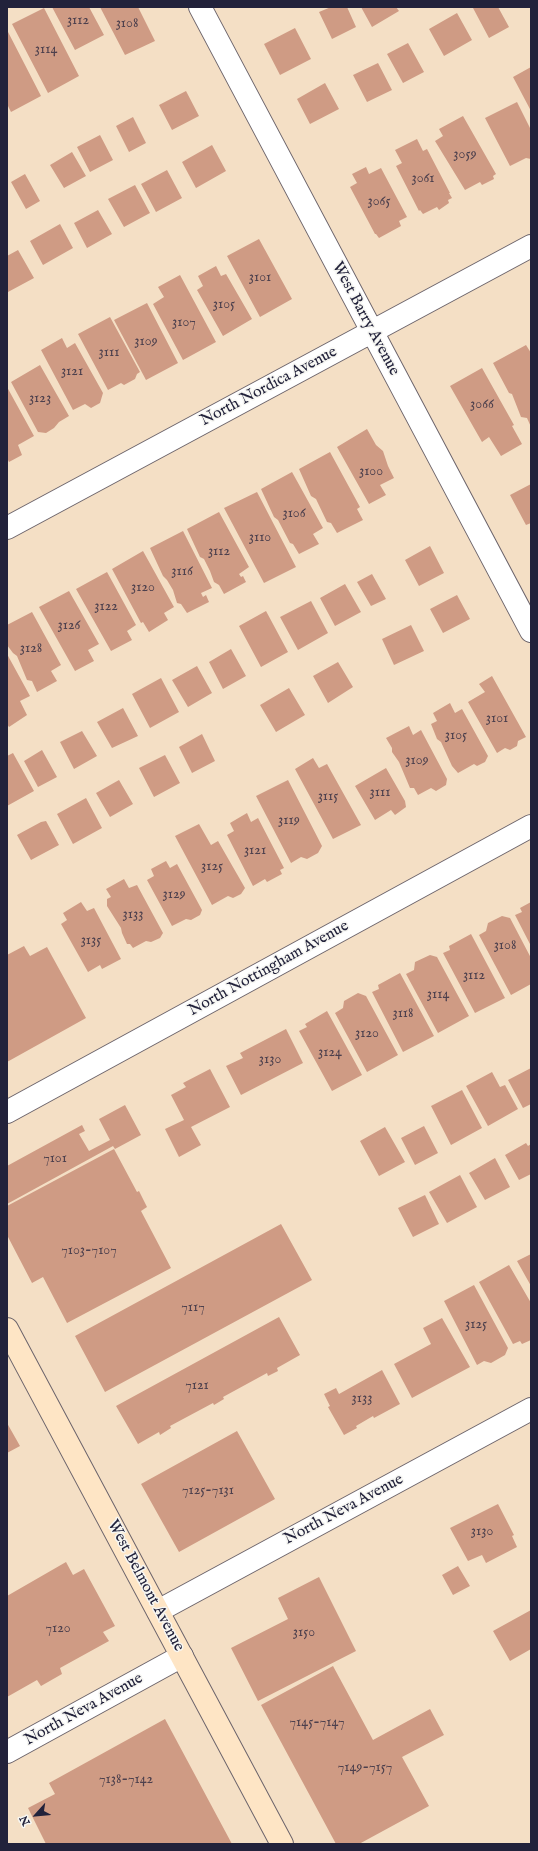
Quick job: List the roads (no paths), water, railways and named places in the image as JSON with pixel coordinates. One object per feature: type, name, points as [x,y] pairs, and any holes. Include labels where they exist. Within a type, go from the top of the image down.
[{"type":"main road","name":"West Belmont Avenue","points":[[7,1329],[282,1844]]},
{"type":"street","name":"West Barry Avenue","points":[[200,7],[531,630]]},
{"type":"street","name":"North Nordica Avenue","points":[[7,528],[531,246]]},
{"type":"street","name":"North Nottingham Avenue","points":[[7,1112],[531,826]]},
{"type":"street","name":"North Neva Avenue","points":[[158,1611],[531,1409]]},
{"type":"street","name":"North Neva Avenue","points":[[7,1752],[182,1656]]}]
